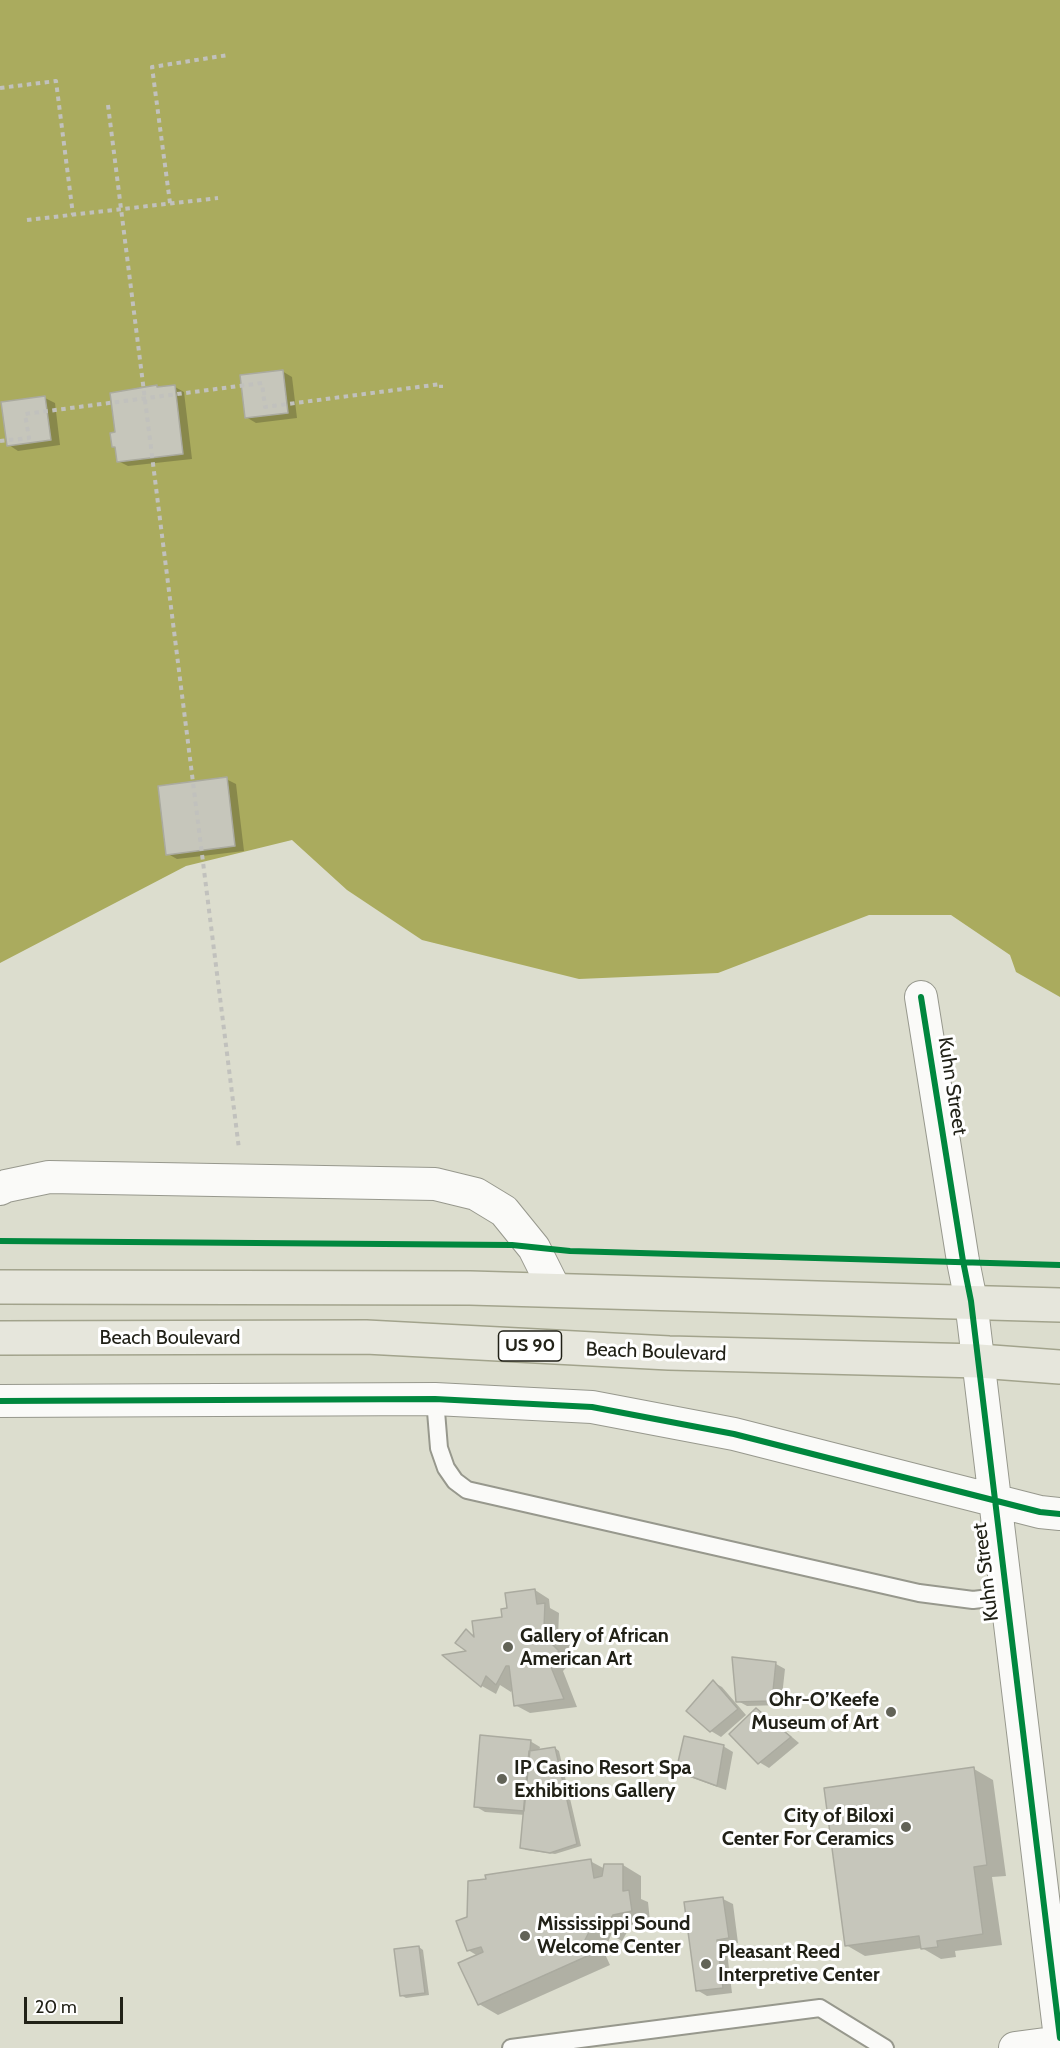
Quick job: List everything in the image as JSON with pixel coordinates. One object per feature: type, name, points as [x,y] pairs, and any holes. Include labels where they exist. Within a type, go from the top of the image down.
[{"type":"main road","points":[[0,1287],[470,1288],[1060,1305]]},
{"type":"main road","name":"Beach Boulevard","points":[[0,1338],[366,1337],[669,1353],[979,1361],[1060,1367]]},
{"type":"street","name":"Kuhn Street","points":[[921,997],[979,1361],[1006,1596],[1054,1940],[1060,2040]]},
{"type":"street","points":[[0,1189],[49,1177],[435,1184],[476,1194],[504,1211],[534,1248],[555,1290]]},
{"type":"street","points":[[0,1401],[435,1399],[592,1407],[734,1434],[1040,1512],[1060,1514]]},
{"type":"street","points":[[1015,2048],[1060,2040]]},
{"type":"lane","points":[[435,1399],[439,1448],[446,1468],[455,1481],[467,1490],[919,1593],[973,1600],[1006,1596]]},
{"type":"lane","points":[[511,2048],[820,2008],[885,2048]]},
{"type":"path","points":[[170,203],[152,68],[228,55]]},
{"type":"path","points":[[0,88],[56,81],[73,215]]},
{"type":"path","points":[[108,105],[240,1155]]},
{"type":"path","points":[[27,220],[218,198]]},
{"type":"path","points":[[0,441],[29,438],[26,414],[262,383],[265,407],[441,384],[441,388]]},
{"type":"shaded area","points":[[0,0],[1060,0],[1060,997],[1016,972],[1010,955],[951,915],[869,915],[718,973],[579,979],[422,940],[347,890],[292,840],[186,866],[0,963]]},
{"type":"building","points":[[283,370],[288,413],[245,418],[240,375]]},
{"type":"building","points":[[157,385],[157,387],[175,385],[183,454],[117,462],[110,433],[115,432],[110,393]]},
{"type":"building","points":[[45,396],[51,440],[7,446],[1,402]]},
{"type":"building","points":[[227,777],[235,846],[166,855],[158,786]]},
{"type":"building","name":"Gallery of African American Art","points":[[535,1589],[537,1604],[545,1603],[544,1628],[557,1636],[552,1644],[559,1651],[549,1662],[564,1699],[514,1706],[509,1666],[506,1666],[496,1685],[486,1676],[481,1687],[442,1655],[466,1651],[455,1643],[466,1629],[474,1637],[472,1621],[502,1617],[501,1609],[507,1608],[505,1593]]},
{"type":"building","points":[[732,1657],[776,1662],[772,1701],[736,1702]]},
{"type":"building","points":[[713,1680],[738,1709],[710,1732],[686,1711]]},
{"type":"building","points":[[756,1708],[791,1737],[758,1764],[729,1734]]},
{"type":"building","name":"IP Casino Resort Spa Exhibitions Gallery","points":[[480,1735],[531,1740],[524,1811],[474,1807]]},
{"type":"building","points":[[684,1736],[724,1745],[717,1786],[676,1771]]},
{"type":"building","points":[[555,1747],[577,1844],[550,1853],[520,1848],[529,1751]]},
{"type":"building","name":"City of Biloxi Center For Ceramics","points":[[974,1767],[987,1865],[974,1867],[983,1934],[937,1941],[938,1947],[921,1949],[919,1936],[845,1946],[824,1788]]},
{"type":"building","name":"Mississippi Sound Welcome Center","points":[[591,1859],[594,1878],[602,1876],[604,1864],[623,1864],[623,1891],[629,1890],[632,1911],[613,1915],[603,1932],[592,1926],[585,1940],[592,1954],[478,2005],[458,1963],[483,1952],[481,1947],[467,1951],[456,1921],[467,1917],[468,1881],[486,1879],[485,1875]]},
{"type":"building","name":"Pleasant Reed Interpretive Center","points":[[723,1897],[729,1938],[717,1940],[723,1988],[696,1991],[684,1902]]},
{"type":"building","points":[[419,1946],[425,1993],[400,1996],[394,1949]]},
{"type":"cycle path","points":[[921,997],[971,1301],[1060,2038]]},
{"type":"cycle path","points":[[0,1241],[512,1245],[570,1251],[1060,1265]]},
{"type":"cycle path","points":[[0,1401],[435,1399],[592,1407],[734,1434],[1040,1512],[1060,1514]]},
{"type":"place","name":"Gallery of African American Art","points":[[508,1647]]},
{"type":"place","name":"Ohr-O’Keefe Museum of Art","points":[[891,1712]]},
{"type":"place","name":"IP Casino Resort Spa Exhibitions Gallery","points":[[502,1779]]},
{"type":"place","name":"City of Biloxi Center For Ceramics","points":[[906,1827]]},
{"type":"place","name":"Mississippi Sound Welcome Center","points":[[525,1936]]},
{"type":"place","name":"Pleasant Reed Interpretive Center","points":[[706,1964]]}]
